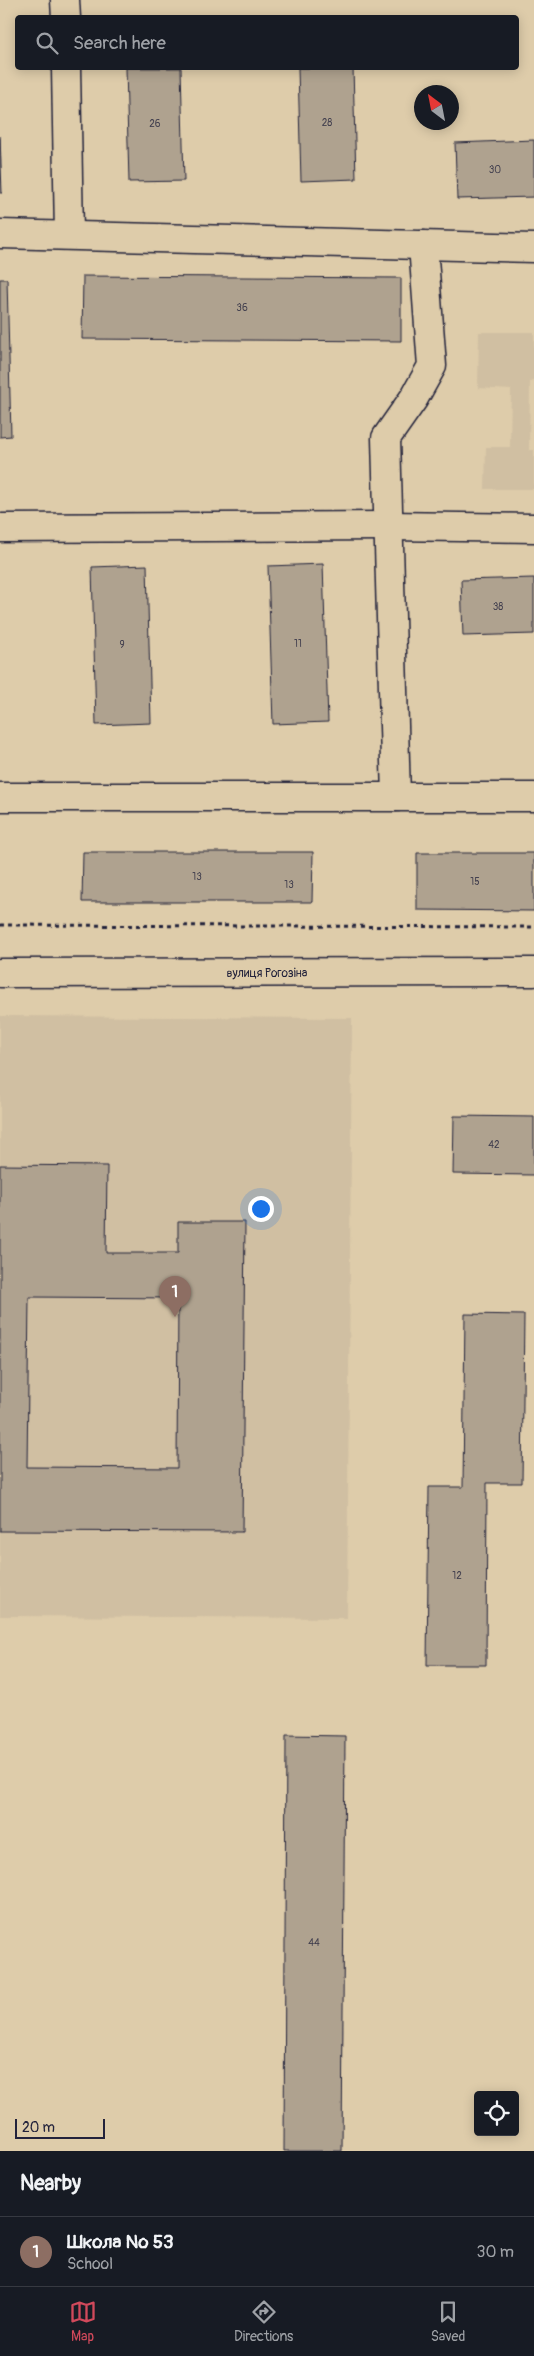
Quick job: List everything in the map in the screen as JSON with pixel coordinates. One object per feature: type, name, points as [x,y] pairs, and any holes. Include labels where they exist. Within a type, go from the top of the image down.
[{"type":"street","points":[[65,0],[66,15]]},
{"type":"street","points":[[66,70],[69,235]]},
{"type":"street","points":[[0,234],[534,248]]},
{"type":"street","points":[[396,797],[386,438],[414,398],[432,366],[423,245]]},
{"type":"street","points":[[0,528],[388,526],[534,528]]},
{"type":"street","points":[[0,797],[534,797]]},
{"type":"street","name":"вулиця Рогозіна","points":[[0,973],[534,972]]},
{"type":"path","points":[[0,925],[534,927]]},
{"type":"shaded area","points":[[479,332],[534,332],[534,381],[530,382],[529,450],[534,450],[534,489],[485,489],[486,447],[510,447],[511,390],[478,388]]},
{"type":"shaded area","points":[[0,1016],[352,1018],[347,1618],[0,1616]]},
{"type":"building","points":[[126,70],[181,70],[184,181],[129,182]]},
{"type":"building","points":[[298,70],[353,70],[356,179],[301,181]]},
{"type":"building","points":[[0,136],[2,193],[0,193]]},
{"type":"building","points":[[534,140],[534,197],[457,199],[455,143]]},
{"type":"building","points":[[83,276],[401,278],[401,341],[82,339]]},
{"type":"building","points":[[0,279],[7,279],[11,436],[0,437]]},
{"type":"building","points":[[323,564],[328,722],[273,724],[268,566]]},
{"type":"building","points":[[147,565],[151,723],[96,725],[92,567]]},
{"type":"building","points":[[534,578],[534,634],[463,636],[461,580]]},
{"type":"building","points":[[83,852],[313,852],[312,902],[82,902]]},
{"type":"building","points":[[417,853],[534,853],[534,911],[417,910]]},
{"type":"building","points":[[454,1116],[534,1117],[534,1175],[453,1174]]},
{"type":"building","points":[[0,1165],[107,1166],[106,1253],[178,1253],[178,1222],[245,1222],[242,1532],[0,1531]],"holes":[[[29,1297],[178,1298],[177,1468],[27,1467]]]},
{"type":"building","points":[[465,1314],[524,1315],[522,1483],[487,1483],[486,1665],[427,1665],[429,1487],[463,1487]]},
{"type":"building","points":[[286,1735],[345,1736],[342,2151],[284,2151]]},
{"type":"place","name":"Школа № 53","points":[[175,1317]]}]
